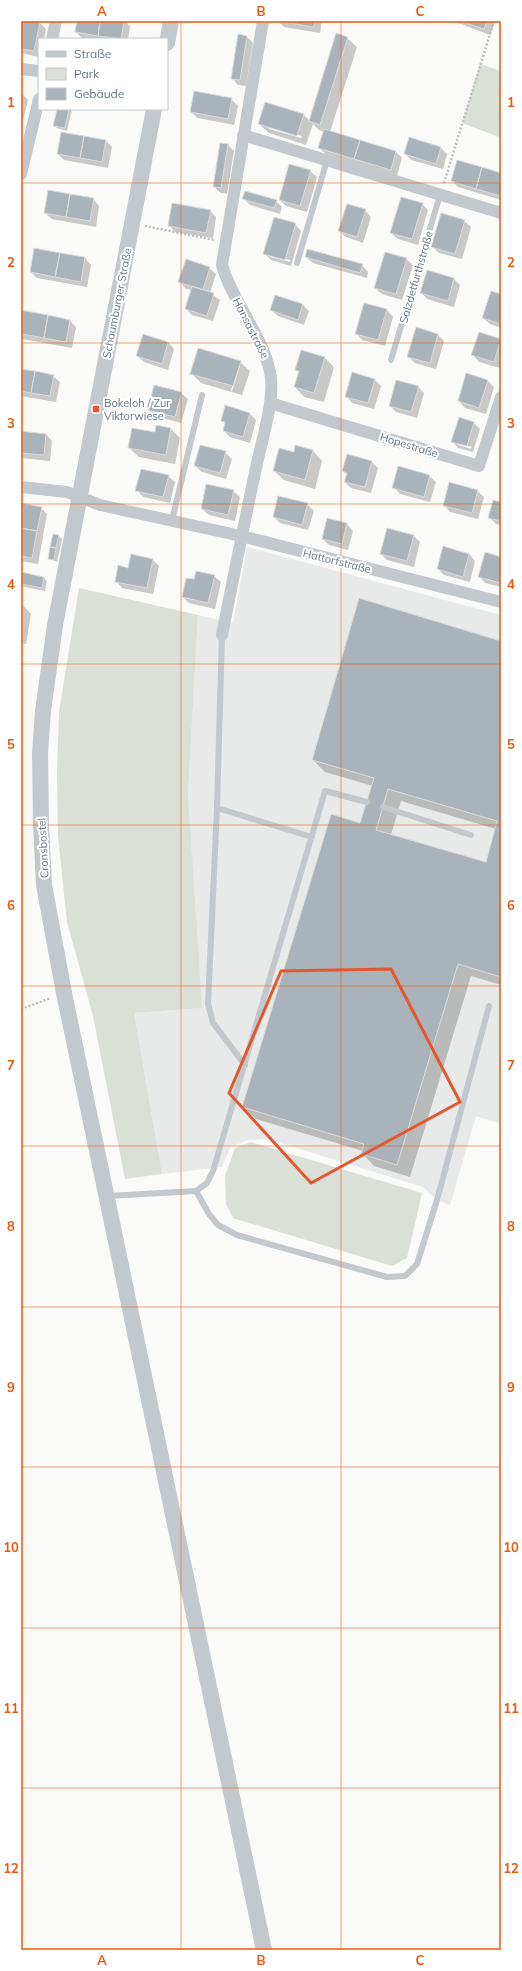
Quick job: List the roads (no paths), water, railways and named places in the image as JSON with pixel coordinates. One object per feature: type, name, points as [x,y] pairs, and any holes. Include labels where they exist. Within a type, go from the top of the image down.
[{"type":"street","points":[[52,38],[56,21]]},
{"type":"street","points":[[168,38],[171,21]]},
{"type":"street","name":"Hansastraße","points":[[222,635],[241,536],[270,403],[271,375],[266,355],[227,282],[222,265],[263,21]]},
{"type":"street","points":[[21,69],[38,71]]},
{"type":"street","points":[[21,174],[38,103]]},
{"type":"street","name":"Schaumburger Straße","points":[[80,498],[154,110]]},
{"type":"street","points":[[243,135],[501,213]]},
{"type":"street","name":"Hopestraße","points":[[270,403],[479,466],[501,397]]},
{"type":"street","name":"Hattorfstraße","points":[[21,487],[67,492],[100,505],[241,536],[501,602]]},
{"type":"street","name":"Cronsbostel","points":[[80,498],[48,673],[40,753],[44,885],[64,993],[264,1950]]},
{"type":"lane","points":[[297,263],[327,160]]},
{"type":"lane","name":"Salzdetfurthstraße","points":[[391,360],[440,195]]},
{"type":"lane","points":[[172,520],[202,395]]},
{"type":"lane","points":[[222,635],[217,808],[208,1004],[213,1023],[244,1065]]},
{"type":"lane","points":[[106,1196],[196,1191],[207,1183],[213,1171],[325,790],[367,802]]},
{"type":"lane","points":[[383,807],[472,834]]},
{"type":"lane","points":[[217,808],[312,837]]},
{"type":"lane","points":[[196,1191],[209,1214],[218,1225],[237,1235],[387,1277],[405,1276],[417,1264],[437,1200],[489,1006]]},
{"type":"place","name":"Bokeloh / Zur Viktorwiese","points":[[96,409]]}]
